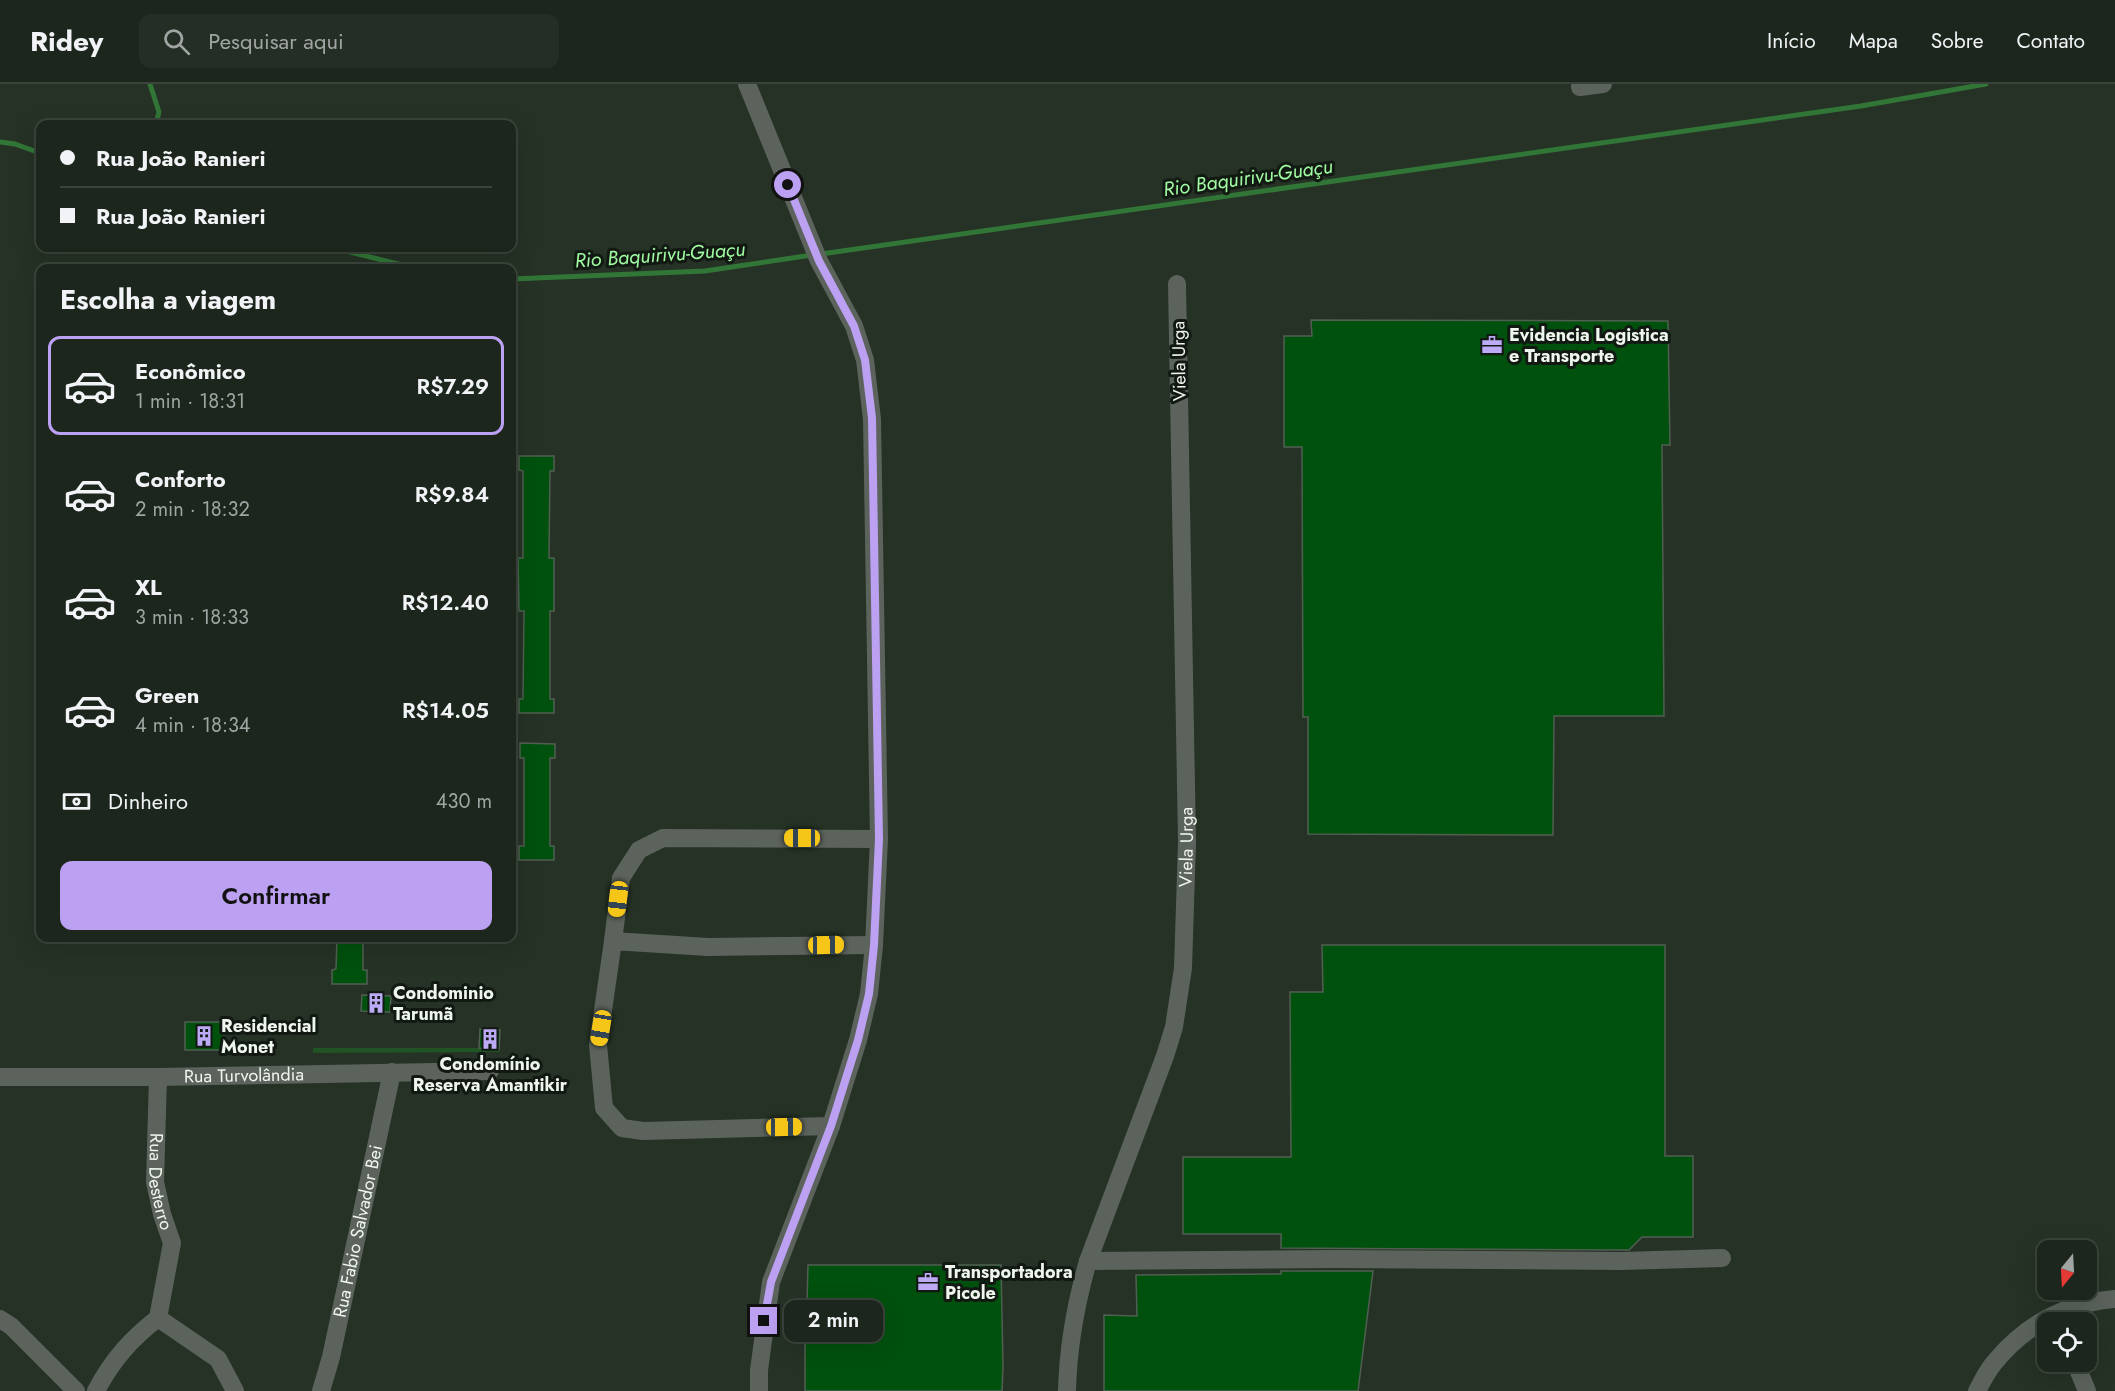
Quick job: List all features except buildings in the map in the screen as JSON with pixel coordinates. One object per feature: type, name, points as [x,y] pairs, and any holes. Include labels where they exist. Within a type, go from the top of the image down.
[{"type":"street","points":[[747,84],[804,226],[819,261],[854,326],[865,360],[872,418],[879,839],[874,945],[869,994],[858,1040],[831,1126],[771,1282],[759,1370],[759,1391]]},
{"type":"street","points":[[1580,87],[1603,84]]},
{"type":"street","name":"Viela Urga","points":[[1067,1391],[1074,1323],[1088,1261],[1166,1056],[1174,1027],[1183,968],[1187,842],[1177,285]]},
{"type":"street","points":[[831,1126],[643,1131],[622,1128],[604,1108],[598,1045],[621,878],[639,850],[663,838],[879,839]]},
{"type":"street","points":[[613,941],[708,946],[874,945]]},
{"type":"street","name":"Rua Turvolândia","points":[[0,1077],[158,1077],[490,1071]]},
{"type":"street","name":"Rua Fabio Salvador Bei","points":[[321,1391],[342,1307],[392,1072]]},
{"type":"street","name":"Rua Desterro","points":[[158,1077],[155,1182],[162,1214],[172,1243],[158,1318]]},
{"type":"street","points":[[1088,1261],[1334,1259],[1622,1261],[1722,1258]]},
{"type":"street","points":[[2069,1312],[2090,1301],[2115,1299]]},
{"type":"street","points":[[96,1391],[114,1362],[136,1335],[158,1318],[218,1359],[235,1391]]},
{"type":"street","points":[[0,1319],[11,1326],[76,1391]]},
{"type":"street","points":[[1977,1391],[1992,1364],[2021,1334],[2037,1327]]},
{"type":"street","points":[[2079,1372],[2087,1391]]},
{"type":"green space","points":[[313,1048],[479,1048],[499,1049],[500,1052],[313,1053]]},
{"type":"waterway","points":[[150,84],[159,112],[157,120]]},
{"type":"waterway","name":"Rio Baquirivu-Guaçu","points":[[821,254],[1861,106],[1986,84]]},
{"type":"waterway","name":"Rio Baquirivu-Guaçu","points":[[0,142],[15,144],[36,152]]},
{"type":"waterway","name":"Rio Baquirivu-Guaçu","points":[[350,252],[398,264]]},
{"type":"waterway","name":"Rio Baquirivu-Guaçu","points":[[516,279],[705,271],[812,255]]},
{"type":"place","name":"Evidencia Logistica e Transporte","points":[[1492,345]]},
{"type":"place","name":"Condominio Tarumã","points":[[376,1003]]},
{"type":"place","name":"Residencial Monet","points":[[204,1036]]},
{"type":"place","name":"Condomínio Reserva Amantikir","points":[[490,1039]]},
{"type":"place","name":"Transportadora Picole","points":[[928,1282]]},
{"type":"route","points":[[764,1321],[771,1282],[831,1126],[858,1040],[869,994],[874,945],[879,839],[872,418],[865,360],[854,326],[819,261],[788,185]]}]
